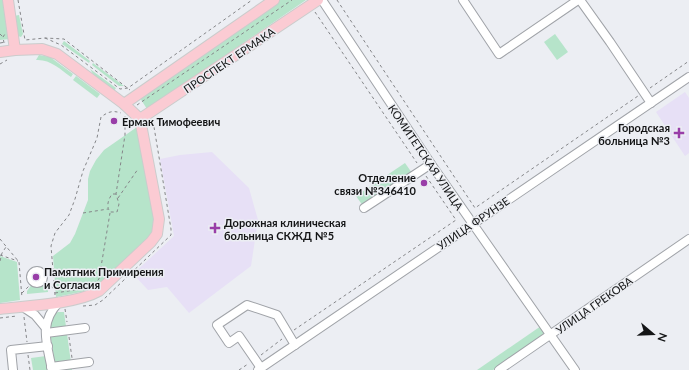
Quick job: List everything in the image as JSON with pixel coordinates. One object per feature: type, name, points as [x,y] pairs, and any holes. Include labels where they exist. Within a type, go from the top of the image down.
[{"type":"main road","points":[[0,309],[20,311],[58,301],[90,296],[99,291],[157,234],[158,218],[144,116],[128,107],[57,54],[42,49],[7,51],[8,0]]},
{"type":"main road","name":"ПРОСПЕКТ ЕРМАКА","points":[[128,107],[274,0]]},
{"type":"main road","name":"ПРОСПЕКТ ЕРМАКА","points":[[144,116],[318,0]]},
{"type":"street","name":"КОМИТЕТСКАЯ УЛИЦА","points":[[322,0],[430,164],[575,370]]},
{"type":"street","points":[[463,0],[499,54],[579,0],[651,102]]},
{"type":"street","name":"УЛИЦА ФРУНЗЕ","points":[[259,369],[689,76]]},
{"type":"street","points":[[364,208],[430,164]]},
{"type":"street","name":"УЛИЦА ГРЕКОВА","points":[[499,370],[689,239]]},
{"type":"street","points":[[33,282],[30,278],[31,274],[38,271],[43,277],[42,280]]},
{"type":"street","points":[[45,330],[49,313],[58,301]]},
{"type":"street","points":[[259,369],[239,336],[229,343],[217,326],[247,305],[277,315],[295,345]]},
{"type":"street","points":[[20,311],[35,315],[45,330],[51,369],[89,362]]},
{"type":"street","points":[[45,330],[85,328]]},
{"type":"street","points":[[13,370],[11,350],[48,346]]},
{"type":"path","points":[[18,0],[24,40],[45,38],[64,39],[128,88],[138,100]]},
{"type":"path","points":[[45,38],[61,45],[120,89],[128,88],[252,0]]},
{"type":"path","points":[[128,107],[292,0]]},
{"type":"path","points":[[337,0],[476,208],[689,61]]},
{"type":"path","points":[[0,64],[7,61],[7,51],[4,37],[6,32]]},
{"type":"path","points":[[0,34],[4,37]]},
{"type":"path","points":[[72,364],[68,330],[54,288],[51,246],[55,232],[69,215],[76,199],[82,171],[97,138],[101,117],[108,112],[114,111],[125,114],[125,135],[116,194],[119,204],[117,212],[110,212]]},
{"type":"path","points":[[80,307],[95,304],[103,300],[171,235],[152,120],[144,116]]},
{"type":"path","points":[[118,198],[138,169]]},
{"type":"path","points":[[90,287],[98,279],[110,212],[108,209],[109,198],[112,194],[116,194]]},
{"type":"path","points":[[83,213],[108,209]]},
{"type":"path","points":[[0,239],[18,259]]},
{"type":"path","points":[[0,261],[1,255],[6,246]]},
{"type":"path","points":[[1,255],[19,262]]},
{"type":"path","points":[[42,280],[54,288]]},
{"type":"path","points":[[22,294],[33,282]]},
{"type":"path","points":[[58,301],[82,289]]},
{"type":"path","points":[[0,318],[20,311]]},
{"type":"shaded area","name":"Городская больница №3","points":[[685,92],[689,98],[689,153],[685,156],[656,112]]},
{"type":"shaded area","name":"Дорожная клиническая больница СКЖД №5","points":[[212,152],[249,188],[258,220],[251,266],[189,313],[167,287],[148,290],[133,274],[174,236],[160,159],[180,155]]},
{"type":"green space","points":[[0,0],[4,0],[10,39],[0,40]]},
{"type":"green space","points":[[279,0],[306,0],[147,109],[140,98]]},
{"type":"green space","points":[[19,15],[23,34],[21,37],[18,36],[14,16]]},
{"type":"green space","points":[[555,34],[568,52],[557,60],[544,42]]},
{"type":"green space","points":[[64,41],[90,61],[89,63],[62,44]]},
{"type":"green space","points":[[39,55],[50,57],[73,74],[71,77],[46,61],[36,60]]},
{"type":"green space","points":[[93,63],[124,86],[119,86],[92,65]]},
{"type":"green space","points":[[90,69],[116,88],[114,91],[98,79]]},
{"type":"green space","points":[[76,76],[100,94],[97,98],[73,80]]},
{"type":"green space","points":[[137,127],[156,220],[152,234],[101,284],[91,290],[56,297],[53,256],[70,243],[75,234],[88,200],[88,179],[90,171],[104,150]]},
{"type":"green space","points":[[405,163],[412,173],[363,206],[356,196]]},
{"type":"green space","points":[[0,256],[17,262],[20,300],[0,303]]},
{"type":"green space","points":[[42,282],[48,288],[48,292],[27,294],[27,291],[33,283],[37,284]]},
{"type":"green space","points":[[64,312],[72,370],[56,370],[49,326],[54,314]]},
{"type":"green space","points":[[541,326],[544,332],[542,337],[493,370],[477,370]]},
{"type":"green space","points":[[46,356],[48,370],[33,370],[31,358]]},
{"type":"place","name":"Ермак Тимофеевич","points":[[114,121]]},
{"type":"place","name":"Городская больница №3","points":[[679,133]]},
{"type":"place","name":"Отделение связи №346410","points":[[424,183]]},
{"type":"place","name":"Дорожная клиническая больница СКЖД №5","points":[[215,228]]},
{"type":"place","name":"Памятник Примирения и Cогласия","points":[[36,277]]}]
